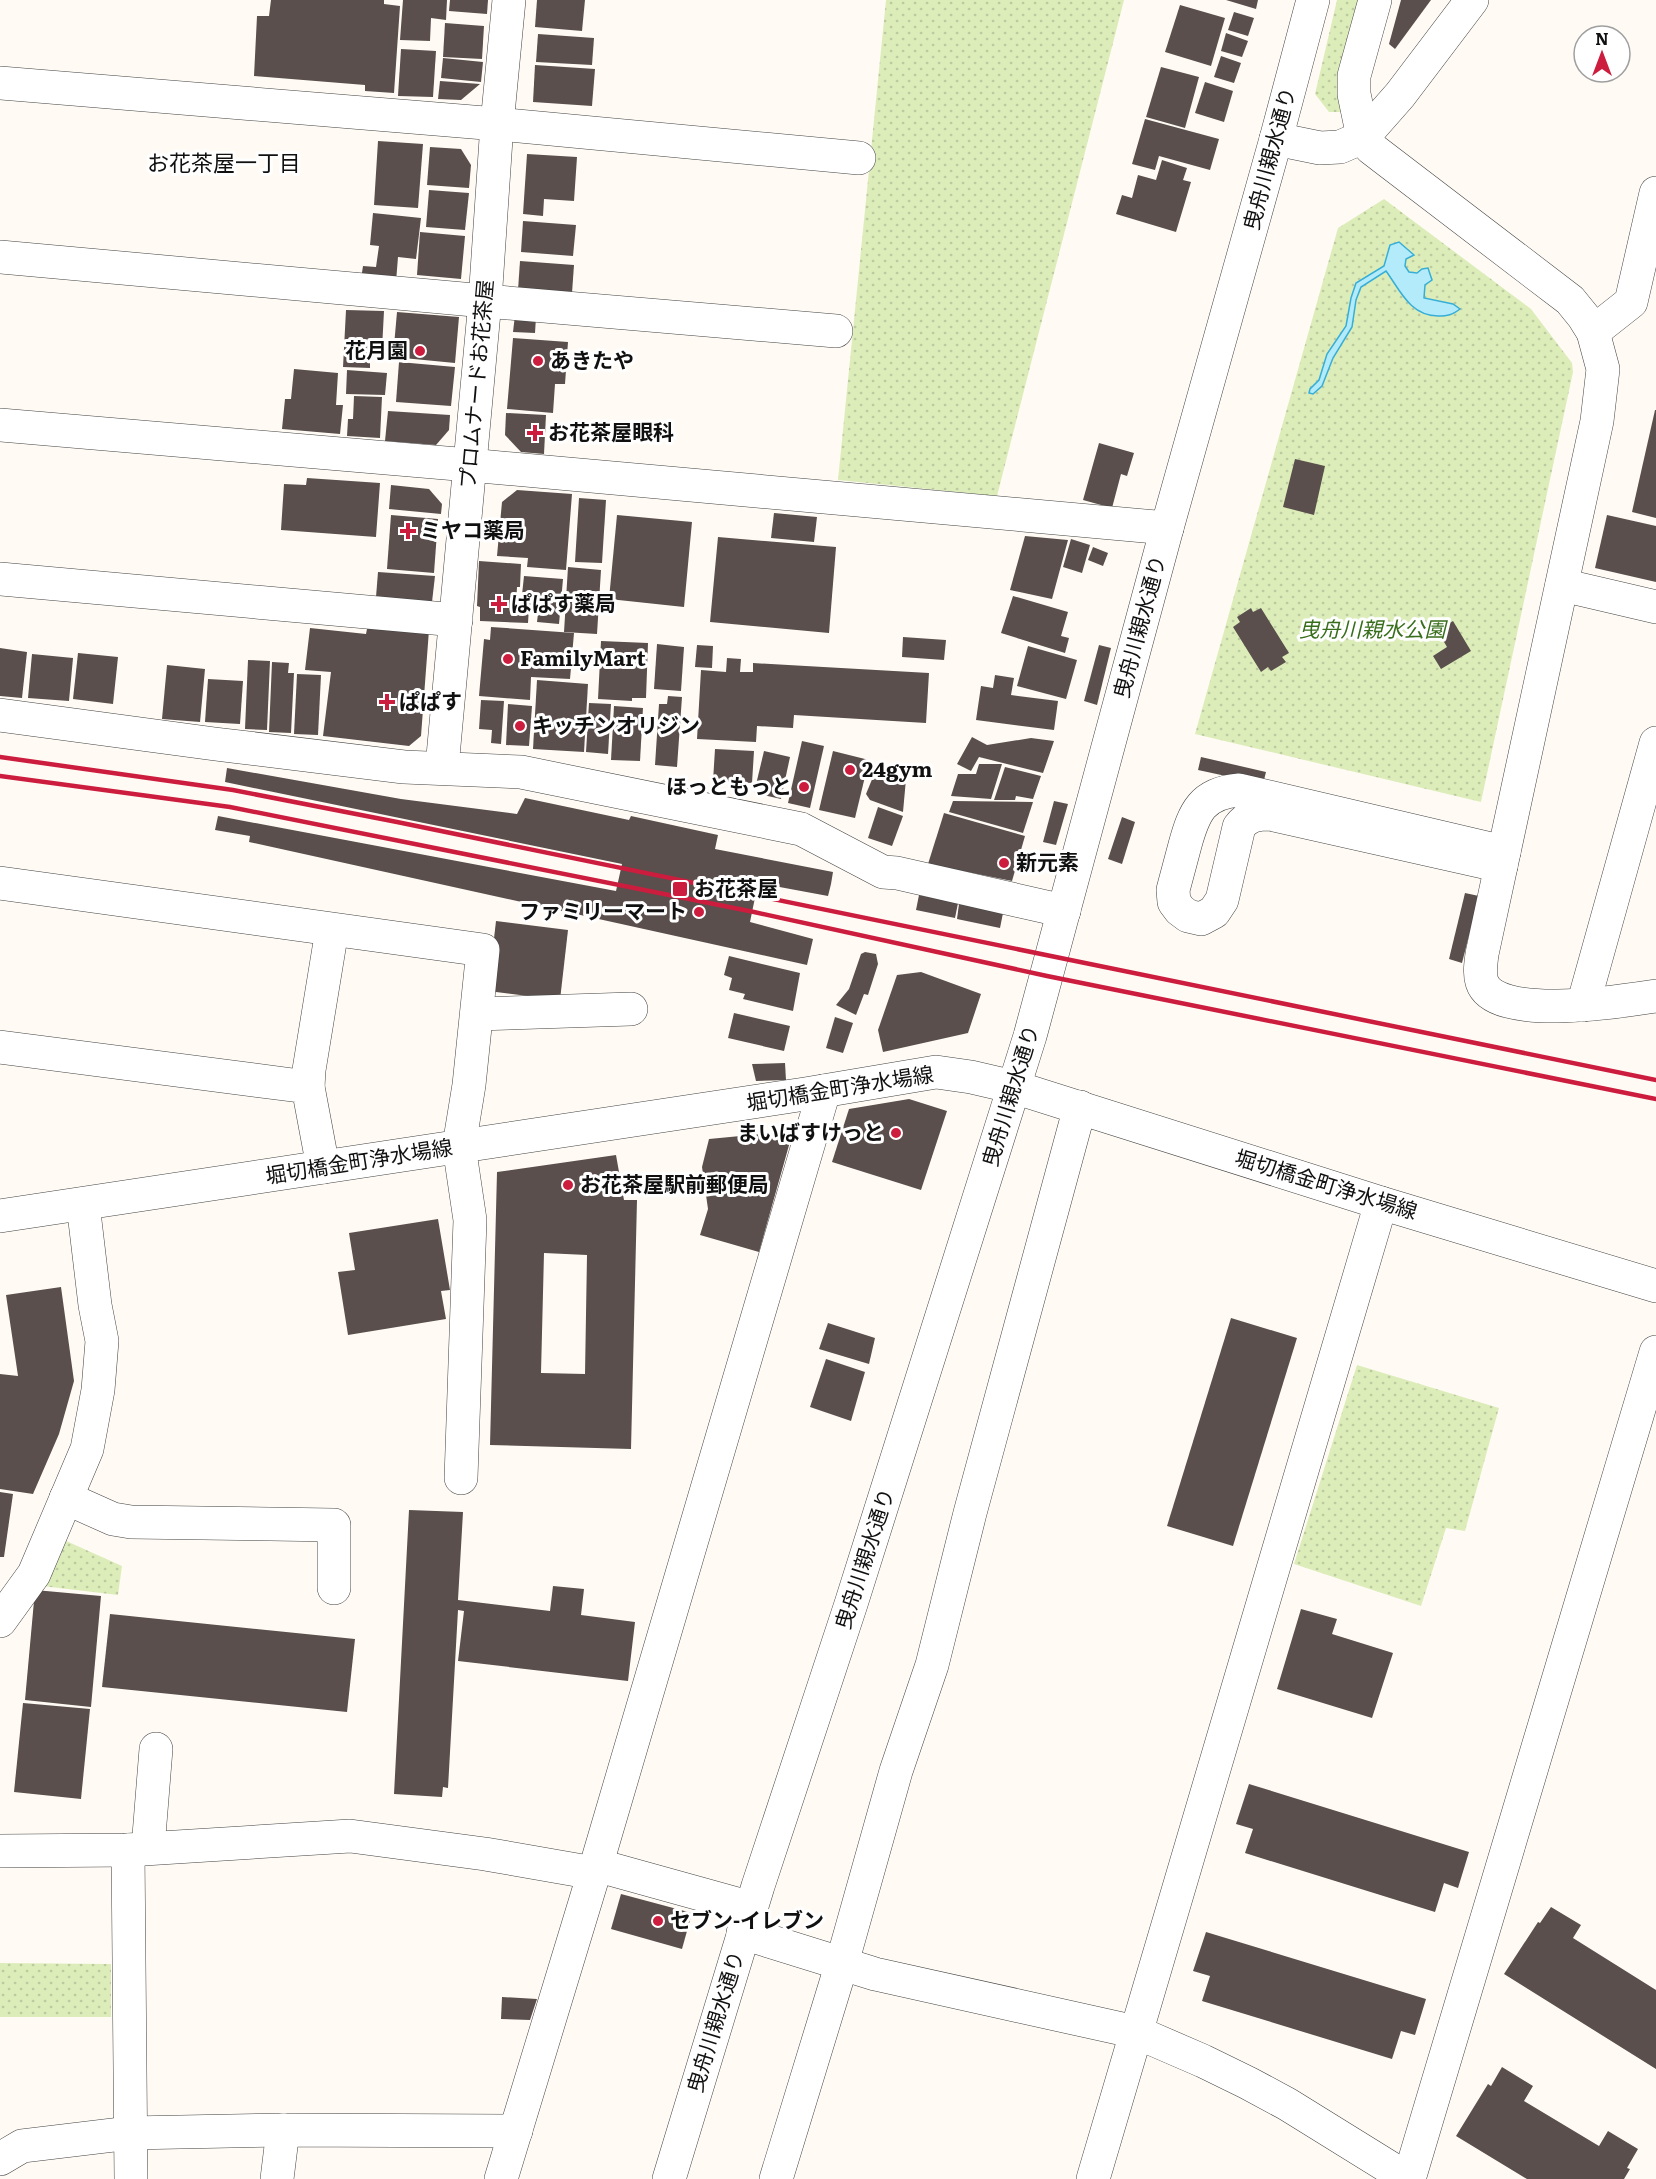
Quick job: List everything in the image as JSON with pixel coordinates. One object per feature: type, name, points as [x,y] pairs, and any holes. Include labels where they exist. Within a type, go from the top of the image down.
[{"type":"street","name":"プロムナードお花茶屋","points":[[442,767],[485,301],[497,124],[509,0]]},
{"type":"street","name":"曳舟川親水通り","points":[[669,2179],[747,1920],[855,1593],[1014,1087],[1313,0]]},
{"type":"street","points":[[1375,0],[1354,76],[1354,94],[1363,136],[1371,148],[1570,300],[1593,332],[1603,369],[1602,389],[1562,585],[1482,954],[1480,970],[1482,983],[1499,999],[1518,1004],[1576,1005],[1656,996]]},
{"type":"street","points":[[1276,139],[1320,148],[1340,147],[1363,136],[1400,95],[1472,0]]},
{"type":"street","points":[[0,83],[497,124],[859,158]]},
{"type":"street","points":[[1593,332],[1631,302],[1656,193]]},
{"type":"street","points":[[0,257],[836,331]]},
{"type":"street","points":[[0,425],[1167,528]]},
{"type":"street","points":[[0,579],[456,620]]},
{"type":"street","points":[[1562,585],[1656,607]]},
{"type":"street","points":[[0,714],[381,764],[521,772],[801,829],[883,872],[897,873],[1064,911]]},
{"type":"street","points":[[1576,1005],[1654,759]]},
{"type":"street","points":[[1239,790],[1502,859],[1270,814],[1257,814],[1245,819],[1239,827],[1222,900],[1214,912],[1201,919],[1188,916],[1174,902],[1173,890],[1192,820],[1200,807],[1211,797],[1225,791],[1239,790]]},
{"type":"street","points":[[0,884],[483,950],[470,1084],[459,1146],[470,1220],[461,1478]]},
{"type":"street","points":[[322,1167],[308,1087],[332,930]]},
{"type":"street","points":[[477,1014],[631,1009]]},
{"type":"street","points":[[0,1047],[308,1087]]},
{"type":"street","name":"堀切橋金町浄水場線","points":[[0,1216],[936,1072],[1014,1087],[1381,1203],[1656,1286]]},
{"type":"street","points":[[501,2179],[595,1869],[824,1091]]},
{"type":"street","points":[[776,2179],[842,1963],[896,1771],[932,1665],[973,1502],[1080,1107]]},
{"type":"street","points":[[1093,2179],[1381,1203]]},
{"type":"street","points":[[0,1621],[34,1574],[87,1449],[98,1390],[102,1341],[95,1305],[84,1204]]},
{"type":"street","points":[[0,1851],[138,1849],[350,1836],[595,1869],[747,1920],[842,1963],[875,1974],[1136,2032],[1203,2061],[1287,2104],[1408,2179],[1656,1353]]},
{"type":"street","points":[[66,1498],[113,1519],[131,1522],[334,1525],[334,1588]]},
{"type":"street","points":[[131,2179],[130,2133],[138,1849],[156,1749]]},
{"type":"street","points":[[0,2159],[22,2146],[130,2133],[283,2130],[516,2131]]},
{"type":"street","points":[[277,2179],[283,2130]]},
{"type":"green space","points":[[886,0],[1124,0],[997,496],[838,480]]},
{"type":"green space","points":[[1337,0],[1361,0],[1337,87],[1343,112],[1329,112],[1315,94]]},
{"type":"green space","name":"曳舟川親水公園","points":[[1384,199],[1531,309],[1572,363],[1573,372],[1481,802],[1195,734],[1338,228]]},
{"type":"green space","points":[[1357,1365],[1499,1408],[1465,1531],[1446,1528],[1421,1606],[1294,1564]]},
{"type":"green space","points":[[64,1540],[122,1566],[118,1595],[42,1586]]},
{"type":"green space","points":[[0,1963],[111,1964],[111,2017],[0,2017]]},
{"type":"water","points":[[1399,242],[1414,255],[1406,259],[1405,266],[1409,272],[1417,273],[1428,268],[1432,280],[1425,285],[1424,298],[1453,304],[1460,309],[1445,316],[1420,312],[1401,294],[1386,271],[1361,287],[1356,300],[1352,327],[1333,358],[1322,386],[1313,394],[1309,393],[1319,380],[1327,354],[1346,326],[1356,283],[1384,266],[1390,245]]},
{"type":"building","points":[[271,0],[384,0],[384,4],[400,6],[394,93],[365,91],[365,85],[254,76],[257,16],[269,16]]},
{"type":"building","points":[[403,0],[447,0],[446,20],[431,18],[430,41],[400,40]]},
{"type":"building","points":[[450,0],[488,0],[487,14],[449,11]]},
{"type":"building","points":[[537,0],[585,0],[582,31],[535,27]]},
{"type":"building","points":[[1226,0],[1258,0],[1256,9]]},
{"type":"building","points":[[1401,0],[1431,0],[1395,49],[1389,44]]},
{"type":"building","points":[[1180,5],[1225,18],[1211,66],[1165,52]]},
{"type":"building","points":[[1234,12],[1254,18],[1248,36],[1228,30]]},
{"type":"building","points":[[445,23],[484,26],[482,59],[443,57]]},
{"type":"building","points":[[1226,33],[1248,41],[1242,57],[1221,51]]},
{"type":"building","points":[[538,34],[594,38],[592,65],[536,62]]},
{"type":"building","points":[[401,49],[436,51],[433,97],[398,96]]},
{"type":"building","points":[[1221,56],[1241,63],[1234,83],[1214,77]]},
{"type":"building","points":[[443,58],[483,62],[481,82],[441,78]]},
{"type":"building","points":[[535,65],[595,69],[592,106],[533,102]]},
{"type":"building","points":[[1161,67],[1199,77],[1185,128],[1146,117]]},
{"type":"building","points":[[440,81],[480,84],[461,100],[438,99]]},
{"type":"building","points":[[1205,82],[1233,91],[1224,122],[1195,113]]},
{"type":"building","points":[[1145,119],[1219,139],[1210,170],[1159,156],[1155,170],[1132,164]]},
{"type":"building","points":[[378,141],[423,144],[418,208],[374,205]]},
{"type":"building","points":[[430,147],[461,149],[471,165],[469,188],[427,185]]},
{"type":"building","points":[[527,154],[577,157],[574,201],[544,199],[543,216],[523,214]]},
{"type":"building","points":[[1162,160],[1187,168],[1183,180],[1191,182],[1176,232],[1116,214],[1122,195],[1132,198],[1138,175],[1156,180]]},
{"type":"building","points":[[429,190],[469,193],[465,230],[426,227]]},
{"type":"building","points":[[373,213],[421,218],[416,259],[398,257],[396,282],[361,279],[363,266],[376,267],[379,246],[370,245]]},
{"type":"building","points":[[523,221],[576,225],[573,256],[521,252]]},
{"type":"building","points":[[420,232],[465,236],[461,279],[417,275]]},
{"type":"building","points":[[520,261],[574,265],[572,293],[518,290]]},
{"type":"building","points":[[346,310],[384,311],[382,349],[370,348],[370,368],[343,367]]},
{"type":"building","points":[[397,312],[459,317],[455,363],[393,357]]},
{"type":"building","points":[[515,315],[536,317],[535,333],[513,332]]},
{"type":"building","points":[[513,338],[568,342],[565,384],[555,384],[553,413],[507,409]]},
{"type":"building","points":[[399,362],[455,367],[451,406],[396,402]]},
{"type":"building","points":[[294,369],[338,373],[336,405],[343,405],[340,434],[282,429],[285,399],[291,399]]},
{"type":"building","points":[[347,370],[387,373],[385,395],[346,394]]},
{"type":"building","points":[[354,396],[382,397],[380,438],[347,436],[348,419],[353,419]]},
{"type":"building","points":[[1656,410],[1656,518],[1632,512]]},
{"type":"building","points":[[388,411],[450,415],[449,430],[436,445],[385,441]]},
{"type":"building","points":[[506,413],[546,415],[544,454],[521,452],[505,435]]},
{"type":"building","points":[[1099,443],[1134,453],[1127,476],[1121,474],[1112,508],[1083,500]]},
{"type":"building","points":[[1295,459],[1325,466],[1314,515],[1283,507]]},
{"type":"building","points":[[307,478],[380,483],[376,537],[281,530],[284,484],[306,485]]},
{"type":"building","points":[[391,485],[429,489],[442,504],[441,514],[389,509]]},
{"type":"building","points":[[517,490],[572,494],[566,570],[527,567],[528,558],[497,556],[502,502]]},
{"type":"building","points":[[579,498],[606,500],[602,563],[575,562]]},
{"type":"building","points":[[774,513],[817,517],[814,542],[771,538]]},
{"type":"building","points":[[391,515],[438,519],[434,573],[387,569]]},
{"type":"building","points":[[617,515],[692,522],[684,607],[609,599]]},
{"type":"building","points":[[1607,515],[1656,526],[1656,582],[1595,568]]},
{"type":"building","points":[[1025,536],[1068,540],[1052,599],[1010,590]]},
{"type":"building","points":[[718,537],[836,547],[829,633],[710,622]]},
{"type":"building","points":[[1071,539],[1090,545],[1082,573],[1063,567]]},
{"type":"building","points":[[1093,547],[1108,553],[1103,566],[1088,560]]},
{"type":"building","points":[[479,561],[521,564],[516,606],[529,607],[528,623],[480,621],[480,607],[477,606]]},
{"type":"building","points":[[568,567],[601,570],[597,634],[564,632]]},
{"type":"building","points":[[378,572],[435,576],[432,602],[376,597]]},
{"type":"building","points":[[524,576],[563,579],[559,624],[537,622],[539,605],[521,604]]},
{"type":"building","points":[[1013,596],[1068,612],[1061,636],[1069,638],[1065,653],[1001,633]]},
{"type":"building","points":[[1251,608],[1253,612],[1261,608],[1289,653],[1282,657],[1286,662],[1271,671],[1268,667],[1261,672],[1233,627],[1240,622],[1237,617]]},
{"type":"building","points":[[1453,621],[1471,651],[1441,669],[1433,656],[1447,647],[1437,630]]},
{"type":"building","points":[[368,624],[429,630],[421,736],[409,746],[323,736],[331,672],[305,670],[310,628],[366,634]]},
{"type":"building","points":[[491,627],[574,633],[570,679],[531,677],[530,700],[479,696],[484,639],[490,640]]},
{"type":"building","points":[[903,637],[946,640],[944,660],[902,657]]},
{"type":"building","points":[[601,641],[648,643],[646,698],[632,698],[632,701],[598,699]]},
{"type":"building","points":[[657,644],[684,647],[681,691],[654,689]]},
{"type":"building","points":[[697,645],[713,646],[712,668],[695,667]]},
{"type":"building","points":[[1099,645],[1111,648],[1097,705],[1084,701]]},
{"type":"building","points":[[1028,646],[1077,660],[1066,699],[1017,686]]},
{"type":"building","points":[[0,648],[27,652],[22,698],[0,696]]},
{"type":"building","points":[[78,653],[118,657],[113,704],[73,699]]},
{"type":"building","points":[[32,654],[73,658],[69,701],[28,698]]},
{"type":"building","points":[[727,658],[741,659],[740,672],[753,672],[753,663],[929,673],[926,723],[794,715],[793,728],[757,726],[756,742],[697,739],[701,670],[726,672]]},
{"type":"building","points":[[248,660],[270,661],[267,730],[245,729]]},
{"type":"building","points":[[272,662],[289,663],[288,673],[294,673],[291,733],[269,732]]},
{"type":"building","points":[[167,665],[205,669],[200,722],[162,719]]},
{"type":"building","points":[[297,674],[321,675],[318,735],[294,734]]},
{"type":"building","points":[[995,675],[1014,678],[1011,695],[1058,701],[1054,730],[976,720],[981,686],[993,688]]},
{"type":"building","points":[[208,679],[243,681],[240,724],[205,722]]},
{"type":"building","points":[[537,680],[588,684],[584,752],[533,749]]},
{"type":"building","points":[[668,696],[682,697],[677,767],[655,765],[659,704],[667,704]]},
{"type":"building","points":[[481,700],[504,701],[501,744],[491,743],[492,730],[479,729]]},
{"type":"building","points":[[589,703],[611,704],[608,754],[586,752]]},
{"type":"building","points":[[508,704],[532,706],[529,746],[506,745]]},
{"type":"building","points":[[614,706],[643,708],[640,761],[611,760]]},
{"type":"building","points":[[972,737],[987,745],[1031,738],[1054,741],[1043,773],[979,757],[971,771],[957,764]]},
{"type":"building","points":[[802,741],[824,746],[810,808],[788,803]]},
{"type":"building","points":[[715,749],[754,751],[752,783],[713,781]]},
{"type":"building","points":[[764,751],[790,757],[781,799],[754,793]]},
{"type":"building","points":[[833,751],[869,760],[855,818],[819,810]]},
{"type":"building","points":[[1201,757],[1266,772],[1263,784],[1198,770]]},
{"type":"building","points":[[979,764],[1002,764],[991,799],[951,796],[958,774],[976,774]]},
{"type":"building","points":[[1005,767],[1041,776],[1033,799],[1016,796],[1015,800],[994,800]]},
{"type":"building","points":[[227,768],[401,799],[517,814],[525,798],[629,820],[631,816],[718,835],[715,849],[833,872],[831,884],[828,896],[758,883],[750,922],[813,939],[807,965],[249,842],[250,836],[215,830],[218,816],[616,891],[622,864],[225,782]]},
{"type":"building","points":[[873,777],[906,779],[903,812],[870,800],[866,794]]},
{"type":"building","points":[[953,801],[1033,802],[1023,833],[949,812]]},
{"type":"building","points":[[1054,801],[1068,804],[1056,845],[1043,842]]},
{"type":"building","points":[[878,807],[903,816],[892,846],[868,838]]},
{"type":"building","points":[[944,813],[1025,836],[1012,881],[928,864]]},
{"type":"building","points":[[1122,817],[1135,822],[1122,864],[1108,859]]},
{"type":"building","points":[[1465,893],[1479,896],[1462,963],[1449,959]]},
{"type":"building","points":[[919,895],[958,903],[955,918],[916,910]]},
{"type":"building","points":[[959,904],[1003,913],[1000,928],[957,919]]},
{"type":"building","points":[[496,921],[568,930],[560,1000],[488,991]]},
{"type":"building","points":[[865,952],[876,954],[878,964],[868,995],[864,994],[856,1015],[836,1005],[849,989],[861,954]]},
{"type":"building","points":[[729,956],[800,973],[793,1011],[743,999],[745,994],[729,990],[732,978],[724,975]]},
{"type":"building","points":[[921,972],[981,994],[968,1033],[883,1052],[878,1030],[897,975]]},
{"type":"building","points":[[734,1013],[790,1026],[784,1051],[728,1038]]},
{"type":"building","points":[[835,1017],[853,1023],[843,1053],[826,1048]]},
{"type":"building","points":[[785,1063],[786,1080],[756,1081],[752,1064]]},
{"type":"building","points":[[909,1099],[947,1111],[921,1190],[832,1162],[849,1109]]},
{"type":"building","points":[[793,1131],[759,1252],[700,1235],[708,1209],[702,1167],[709,1139]]},
{"type":"building","points":[[616,1155],[624,1200],[637,1200],[631,1449],[490,1445],[497,1172]],"holes":[[[544,1253],[587,1255],[585,1374],[541,1373]]]},
{"type":"building","points":[[438,1219],[450,1290],[441,1291],[446,1319],[348,1335],[338,1272],[355,1270],[349,1233]]},
{"type":"building","points":[[61,1287],[74,1381],[59,1434],[33,1494],[0,1489],[0,1374],[18,1376],[6,1295]]},
{"type":"building","points":[[1231,1318],[1297,1338],[1233,1546],[1167,1526]]},
{"type":"building","points":[[828,1323],[875,1338],[869,1364],[819,1349]]},
{"type":"building","points":[[826,1359],[865,1372],[851,1421],[810,1407]]},
{"type":"building","points":[[0,1492],[13,1494],[4,1557],[0,1557]]},
{"type":"building","points":[[409,1510],[463,1512],[458,1600],[550,1611],[553,1586],[584,1589],[581,1615],[635,1622],[628,1681],[458,1661],[464,1611],[458,1610],[448,1788],[443,1787],[442,1797],[394,1794]]},
{"type":"building","points":[[35,1590],[101,1596],[91,1707],[25,1700]]},
{"type":"building","points":[[1301,1609],[1337,1619],[1332,1634],[1393,1653],[1372,1718],[1277,1689]]},
{"type":"building","points":[[110,1614],[355,1639],[347,1712],[102,1687]]},
{"type":"building","points":[[23,1703],[90,1709],[81,1799],[14,1792]]},
{"type":"building","points":[[1249,1784],[1469,1852],[1458,1888],[1444,1883],[1435,1912],[1245,1853],[1253,1829],[1236,1824]]},
{"type":"building","points":[[621,1894],[692,1913],[682,1949],[611,1929]]},
{"type":"building","points":[[1551,1907],[1581,1925],[1573,1938],[1656,1990],[1656,2069],[1504,1974],[1538,1922],[1540,1923]]},
{"type":"building","points":[[1206,1932],[1426,1999],[1415,2035],[1401,2031],[1392,2059],[1202,2001],[1210,1976],[1193,1971]]},
{"type":"building","points":[[502,1997],[537,1999],[530,2020],[501,2019]]},
{"type":"building","points":[[1502,2067],[1533,2086],[1524,2101],[1599,2146],[1608,2131],[1638,2149],[1627,2168],[1630,2169],[1624,2179],[1527,2179],[1456,2136],[1488,2084],[1491,2086]]},
{"type":"railway","points":[[0,757],[233,790],[1656,1080]]},
{"type":"railway","points":[[0,776],[230,807],[754,912],[1047,976],[1656,1099]]},
{"type":"place","name":"花月園","points":[[420,351]]},
{"type":"place","name":"あきたや","points":[[538,361]]},
{"type":"place","name":"お花茶屋眼科","points":[[535,433]]},
{"type":"place","name":"ミヤコ薬局","points":[[408,531]]},
{"type":"place","name":"ぱぱす薬局","points":[[499,604]]},
{"type":"place","name":"FamilyMart","points":[[508,659]]},
{"type":"place","name":"ぱぱす","points":[[387,702]]},
{"type":"place","name":"キッチンオリジン","points":[[520,726]]},
{"type":"place","name":"24gym","points":[[850,770]]},
{"type":"place","name":"ほっともっと","points":[[804,787]]},
{"type":"place","name":"新元素","points":[[1004,863]]},
{"type":"place","name":"お花茶屋","points":[[680,889]]},
{"type":"place","name":"ファミリーマート","points":[[699,912]]},
{"type":"place","name":"まいばすけっと","points":[[896,1133]]},
{"type":"place","name":"お花茶屋駅前郵便局","points":[[568,1185]]},
{"type":"place","name":"セブン-イレブン","points":[[658,1921]]},
{"type":"district","name":"お花茶屋一丁目","points":[[224,163]]}]
